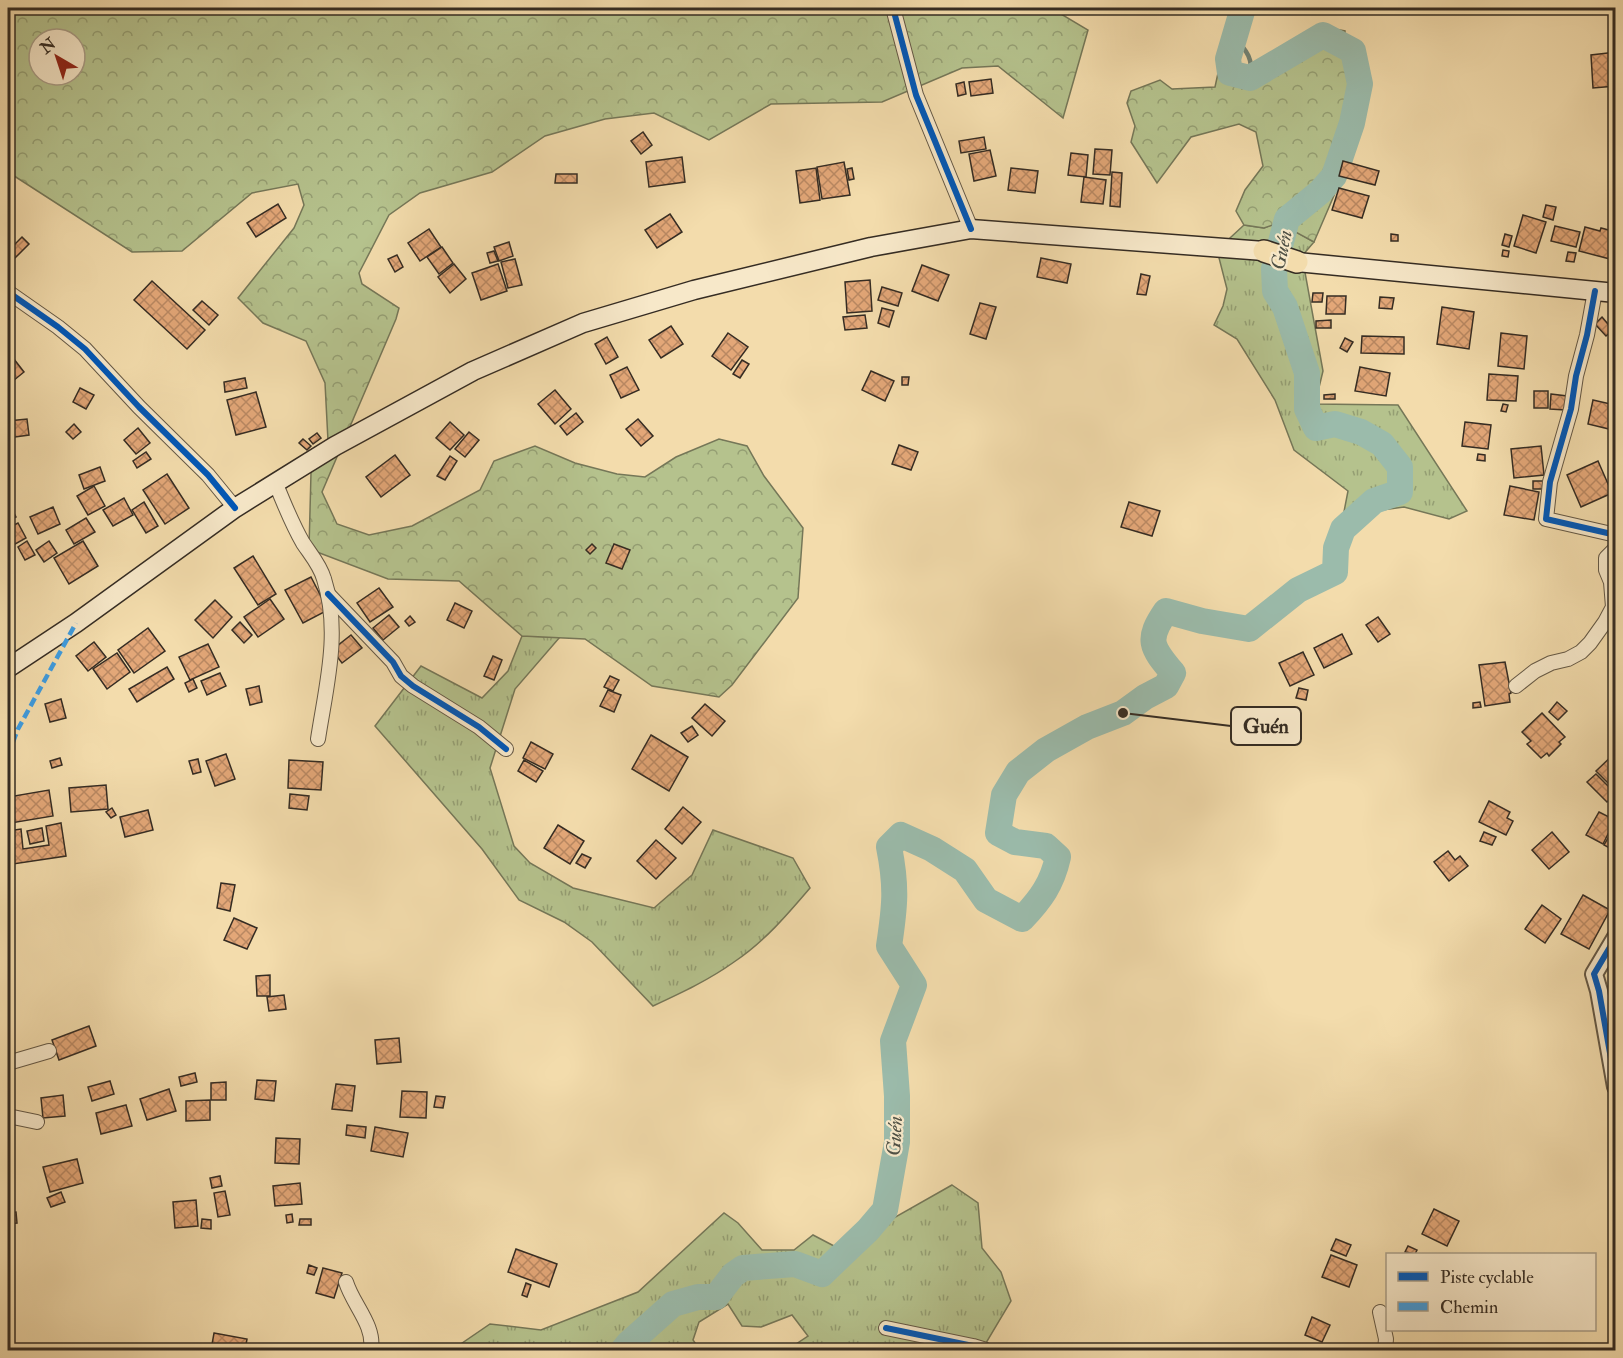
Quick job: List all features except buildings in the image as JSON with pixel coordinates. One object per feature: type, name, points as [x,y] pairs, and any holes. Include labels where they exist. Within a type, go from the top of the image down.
[{"type":"main road","points":[[8,668],[76,623],[235,508],[335,446],[473,371],[583,323],[694,290],[871,247],[970,229],[1264,251],[1297,262],[1616,293]]},
{"type":"street","points":[[893,8],[916,95],[970,229]]},
{"type":"street","points":[[1595,291],[1571,409],[1550,482],[1546,519],[1616,535]]},
{"type":"street","points":[[8,292],[85,349],[131,400],[208,475],[235,508]]},
{"type":"street","points":[[276,484],[303,543],[317,563],[328,594],[332,638],[331,663],[318,739]]},
{"type":"street","points":[[1515,686],[1535,671],[1581,652],[1590,643],[1613,607],[1606,558],[1616,548]]},
{"type":"street","points":[[328,594],[393,662],[401,676],[413,686],[479,727],[506,749]]},
{"type":"street","points":[[1616,937],[1594,974],[1616,1087]]},
{"type":"street","points":[[8,1063],[49,1051]]},
{"type":"street","points":[[8,1116],[37,1122]]},
{"type":"street","points":[[346,1282],[349,1294],[367,1324],[372,1339],[371,1350]]},
{"type":"street","points":[[1380,1312],[1386,1339],[1385,1350]]},
{"type":"street","points":[[886,1328],[986,1350]]},
{"type":"green space","points":[[8,8],[1051,8],[1088,30],[1063,118],[998,66],[962,68],[882,102],[771,104],[709,140],[654,113],[605,119],[545,136],[492,172],[420,193],[389,215],[359,273],[362,284],[399,308],[322,492],[337,524],[369,535],[412,526],[480,490],[494,461],[535,446],[575,463],[617,474],[645,477],[676,457],[719,439],[747,446],[764,476],[803,528],[798,598],[732,685],[719,697],[652,686],[585,639],[522,636],[459,581],[388,579],[309,549],[311,473],[328,441],[325,383],[306,341],[263,323],[238,298],[294,228],[304,205],[298,184],[252,193],[182,251],[132,252],[8,172]]},
{"type":"green space","points":[[1323,27],[1345,31],[1345,61],[1353,83],[1357,142],[1314,242],[1279,223],[1264,228],[1244,225],[1236,211],[1245,190],[1263,166],[1256,132],[1239,124],[1191,137],[1157,183],[1131,142],[1135,126],[1127,103],[1131,91],[1160,80],[1172,89],[1215,87],[1218,73],[1258,63]]},
{"type":"green space","points":[[1279,222],[1314,242],[1302,256],[1323,371],[1315,404],[1398,405],[1467,511],[1449,519],[1404,507],[1382,510],[1342,522],[1348,491],[1294,450],[1275,400],[1237,339],[1214,325],[1223,306],[1227,289],[1217,250],[1244,225],[1264,228]]},
{"type":"green space","points":[[522,636],[560,637],[515,689],[490,768],[514,846],[530,863],[573,888],[654,908],[692,875],[713,830],[793,858],[810,888],[775,928],[745,954],[705,980],[653,1006],[592,942],[564,922],[519,900],[482,849],[375,726],[421,666],[482,698],[508,671]]},
{"type":"green space","points":[[952,1185],[978,1203],[982,1248],[1001,1272],[1011,1301],[986,1343],[926,1343],[892,1350],[787,1350],[808,1336],[792,1315],[761,1327],[742,1326],[728,1304],[699,1322],[693,1340],[700,1350],[452,1350],[490,1324],[541,1330],[638,1292],[724,1213],[738,1223],[762,1250],[794,1250],[813,1235],[855,1257],[890,1220]]},
{"type":"waterway","name":"Guén","points":[[623,1350],[673,1304],[698,1297],[716,1297],[733,1275],[743,1268],[795,1264],[822,1274],[868,1230],[885,1210],[897,1142],[897,1096],[893,1041],[914,985],[889,946],[894,896],[889,847],[901,835],[932,849],[965,870],[986,900],[1022,919],[1045,891],[1058,857],[1046,846],[1015,842],[998,833],[1004,795],[1018,772],[1046,750],[1087,727],[1123,713],[1145,697],[1166,686],[1173,673],[1156,650],[1154,643],[1156,629],[1166,611],[1202,621],[1249,629],[1298,590],[1335,572],[1336,548],[1343,529],[1374,501],[1400,492],[1400,467],[1382,444],[1361,432],[1335,424],[1316,428],[1307,409],[1307,373],[1285,307],[1275,291],[1274,269],[1287,219],[1320,192],[1334,176],[1352,123],[1360,84],[1353,51],[1323,35],[1250,78],[1230,73],[1228,59],[1243,8]]},
{"type":"waterway","points":[[1234,38],[1248,56],[1251,66],[1250,78]]},
{"type":"marked path","points":[[8,755],[18,729],[76,623]]},
{"type":"cycle path","points":[[893,8],[916,95],[971,229]]},
{"type":"cycle path","points":[[1595,291],[1571,409],[1550,482],[1546,519],[1616,535]]},
{"type":"cycle path","points":[[8,292],[85,349],[139,407],[208,475],[235,508]]},
{"type":"cycle path","points":[[328,594],[393,662],[401,676],[413,686],[479,727],[506,749]]},
{"type":"cycle path","points":[[1616,937],[1594,974],[1616,1087]]},
{"type":"cycle path","points":[[886,1328],[986,1350]]},
{"type":"place","name":"Guén","points":[[1123,713]]}]
